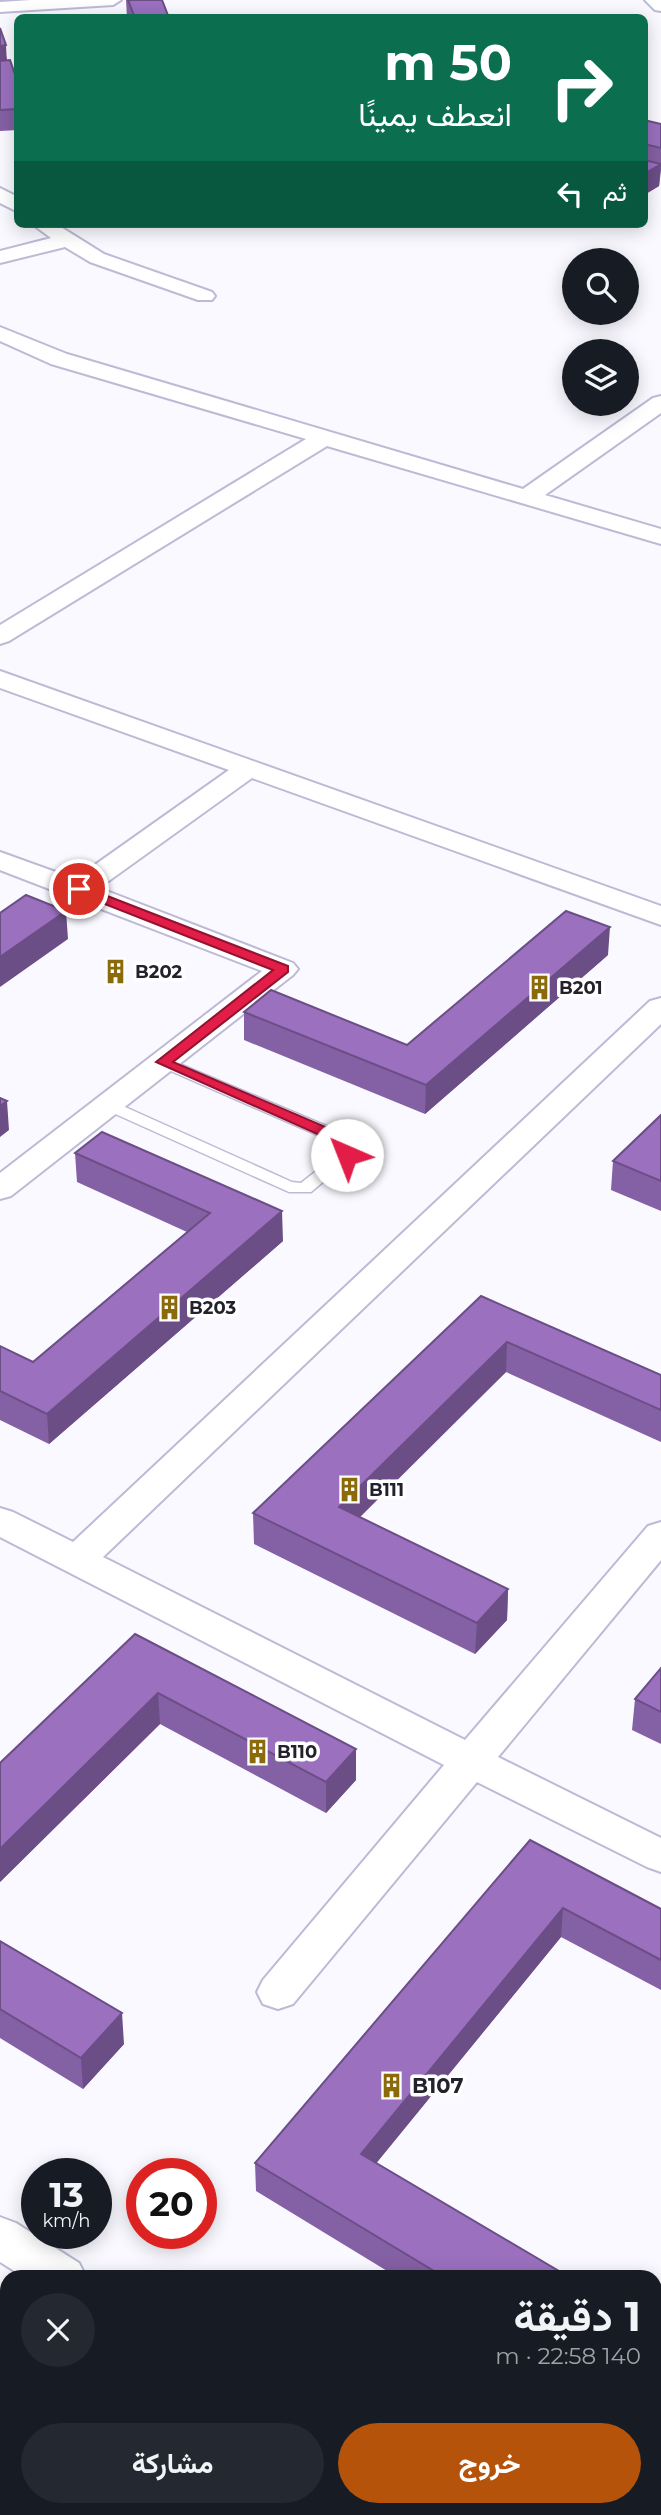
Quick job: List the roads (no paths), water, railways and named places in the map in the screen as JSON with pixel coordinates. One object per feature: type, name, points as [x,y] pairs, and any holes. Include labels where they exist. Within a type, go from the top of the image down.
[{"type":"street","points":[[0,7],[113,0]]},
{"type":"street","points":[[653,0],[661,6]]},
{"type":"street","points":[[48,228],[97,258],[205,296]]},
{"type":"street","points":[[0,257],[67,240]]},
{"type":"street","points":[[0,333],[59,359],[661,537]]},
{"type":"street","points":[[527,498],[661,403]]},
{"type":"street","points":[[0,636],[324,438]]},
{"type":"street","points":[[0,680],[661,916]]},
{"type":"street","points":[[79,889],[249,768]]},
{"type":"street","points":[[0,860],[283,969],[0,1189]]},
{"type":"street","points":[[77,1560],[661,1007]]},
{"type":"street","points":[[0,1521],[661,1856]]},
{"type":"street","points":[[278,1992],[661,1535]]},
{"type":"street","points":[[0,2237],[52,2270]]},
{"type":"lane","points":[[108,1105],[289,1187],[305,1188],[347,1155],[347,1146],[337,1137],[163,1062]]},
{"type":"place","name":"B202","points":[[115,972]]},
{"type":"place","name":"B201","points":[[539,988]]},
{"type":"place","name":"B203","points":[[169,1308]]},
{"type":"place","name":"B111","points":[[349,1490]]},
{"type":"place","name":"B110","points":[[257,1752]]},
{"type":"place","name":"B107","points":[[392,2086]]}]
